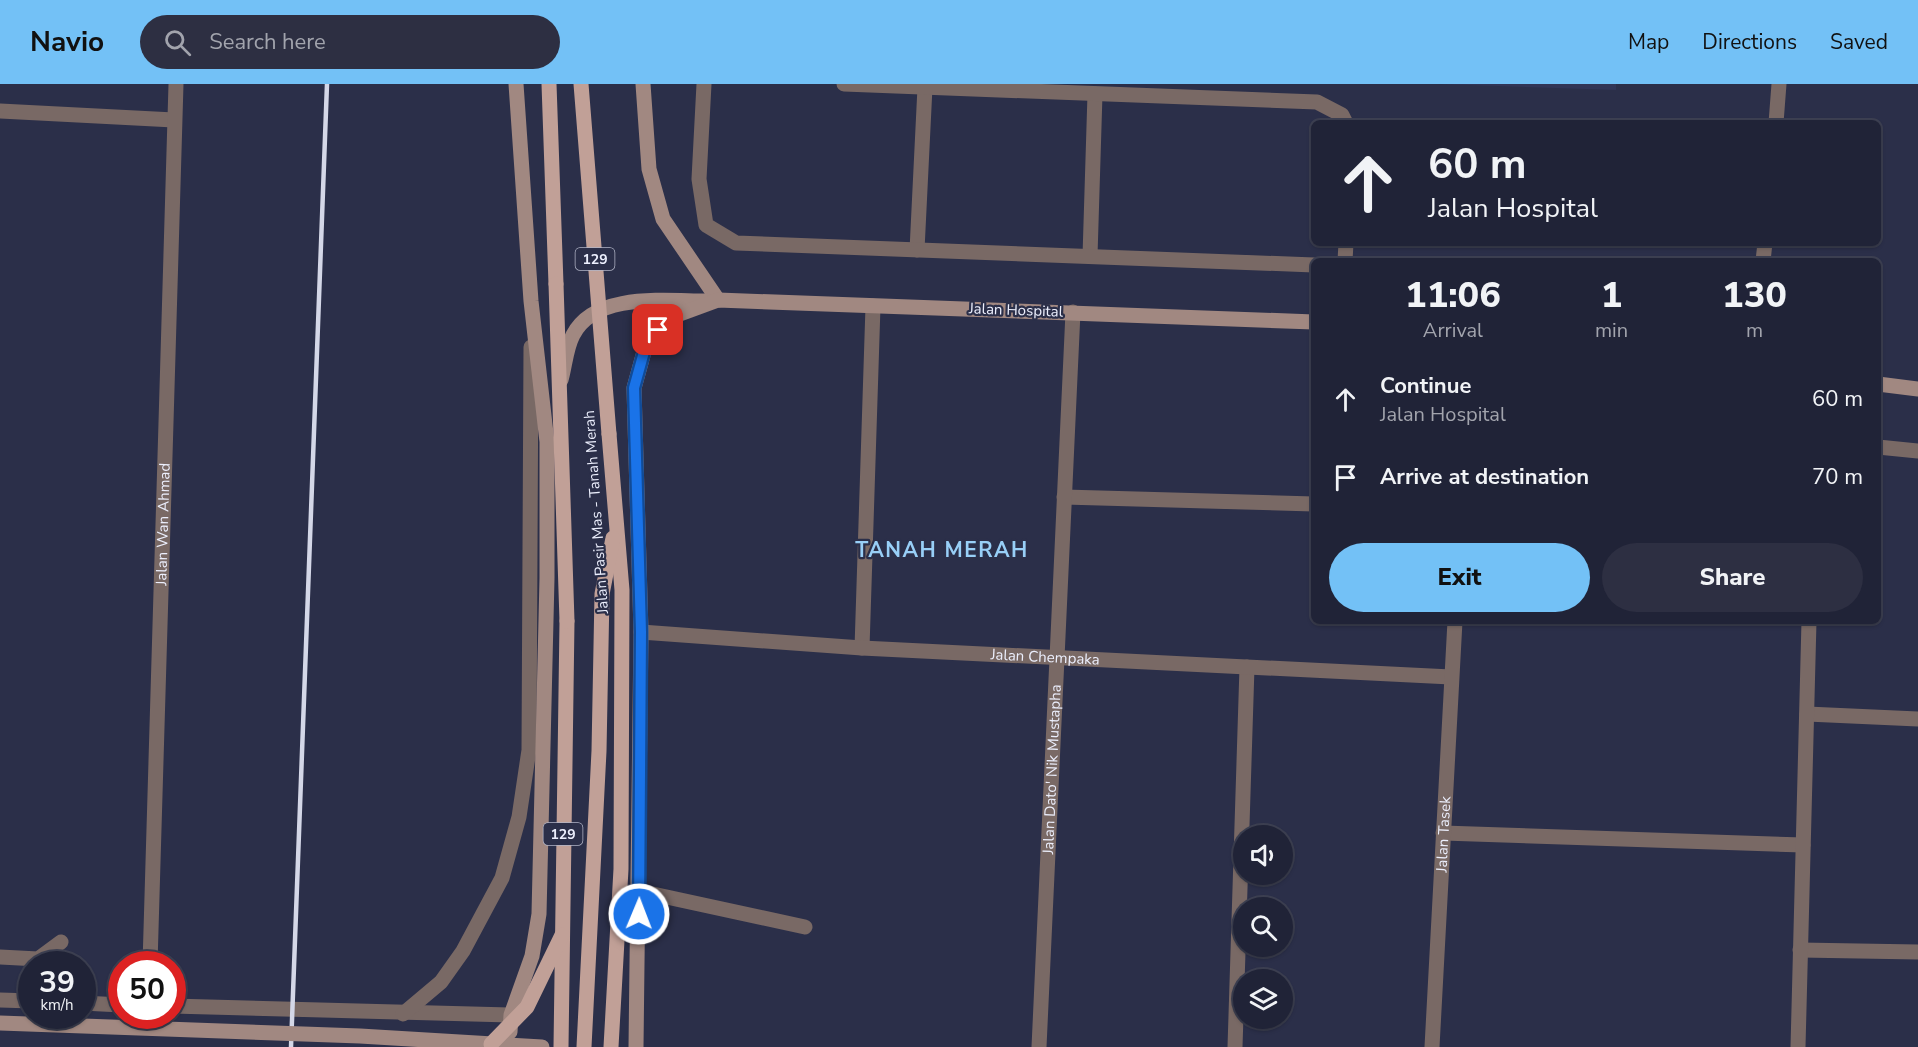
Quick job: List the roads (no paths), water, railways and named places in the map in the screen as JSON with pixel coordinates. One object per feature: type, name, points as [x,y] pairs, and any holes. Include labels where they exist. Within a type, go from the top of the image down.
[{"type":"main road","points":[[509,1047],[511,1015],[532,957],[539,914],[547,578],[547,442],[531,301],[516,84]]},
{"type":"main road","name":"Jalan Pasir Mas - Tanah Merah","points":[[549,84],[567,621],[561,1047]]},
{"type":"main road","name":"Jalan Pasir Mas - Tanah Merah","points":[[581,84],[622,590],[621,869],[611,1047]]},
{"type":"main road","points":[[643,84],[649,169],[663,219],[718,300]]},
{"type":"main road","points":[[547,442],[572,336],[582,321],[609,305],[628,302],[718,300]]},
{"type":"main road","name":"Jalan Hospital","points":[[636,1047],[641,632],[634,388],[647,341],[669,318],[718,300],[1311,322]]},
{"type":"main road","points":[[1881,384],[1918,389]]},
{"type":"main road","points":[[584,1047],[598,763],[602,594],[616,518]]},
{"type":"main road","points":[[491,1044],[527,1007],[551,962],[561,935]]},
{"type":"main road","points":[[0,1023],[360,1036],[542,1047]]},
{"type":"street","name":"Jalan Wan Ahmad","points":[[150,951],[176,84]]},
{"type":"street","points":[[704,84],[699,179],[705,225],[736,243],[1311,265]]},
{"type":"street","points":[[844,84],[1317,102],[1342,115],[1344,120]]},
{"type":"street","points":[[1776,120],[1779,84]]},
{"type":"street","points":[[917,250],[926,87]]},
{"type":"street","points":[[1090,256],[1095,94]]},
{"type":"street","points":[[0,111],[174,120]]},
{"type":"street","points":[[403,1014],[441,982],[463,951],[502,878],[519,817],[529,750],[531,301]]},
{"type":"street","points":[[862,648],[873,306]]},
{"type":"street","name":"Jalan Dato' Nik Mustapha","points":[[1039,1047],[1072,312]]},
{"type":"street","points":[[1881,447],[1918,451]]},
{"type":"street","points":[[1064,497],[1311,504]]},
{"type":"street","name":"Jalan Tasek","points":[[1432,1047],[1455,624]]},
{"type":"street","points":[[1798,1047],[1809,624]]},
{"type":"street","name":"Jalan Chempaka","points":[[641,632],[862,648],[1451,677]]},
{"type":"street","points":[[1235,1047],[1247,667]]},
{"type":"street","points":[[1807,714],[1918,719]]},
{"type":"street","points":[[1443,833],[1803,845]]},
{"type":"street","points":[[639,891],[805,927]]},
{"type":"street","points":[[0,957],[38,959],[61,942]]},
{"type":"street","points":[[1800,950],[1918,952]]},
{"type":"street","points":[[0,1000],[18,1001]]},
{"type":"street","points":[[186,1006],[403,1014],[511,1015]]},
{"type":"railway","points":[[291,1047],[327,84]]},
{"type":"district","name":"TANAH MERAH","points":[[942,550]]}]
